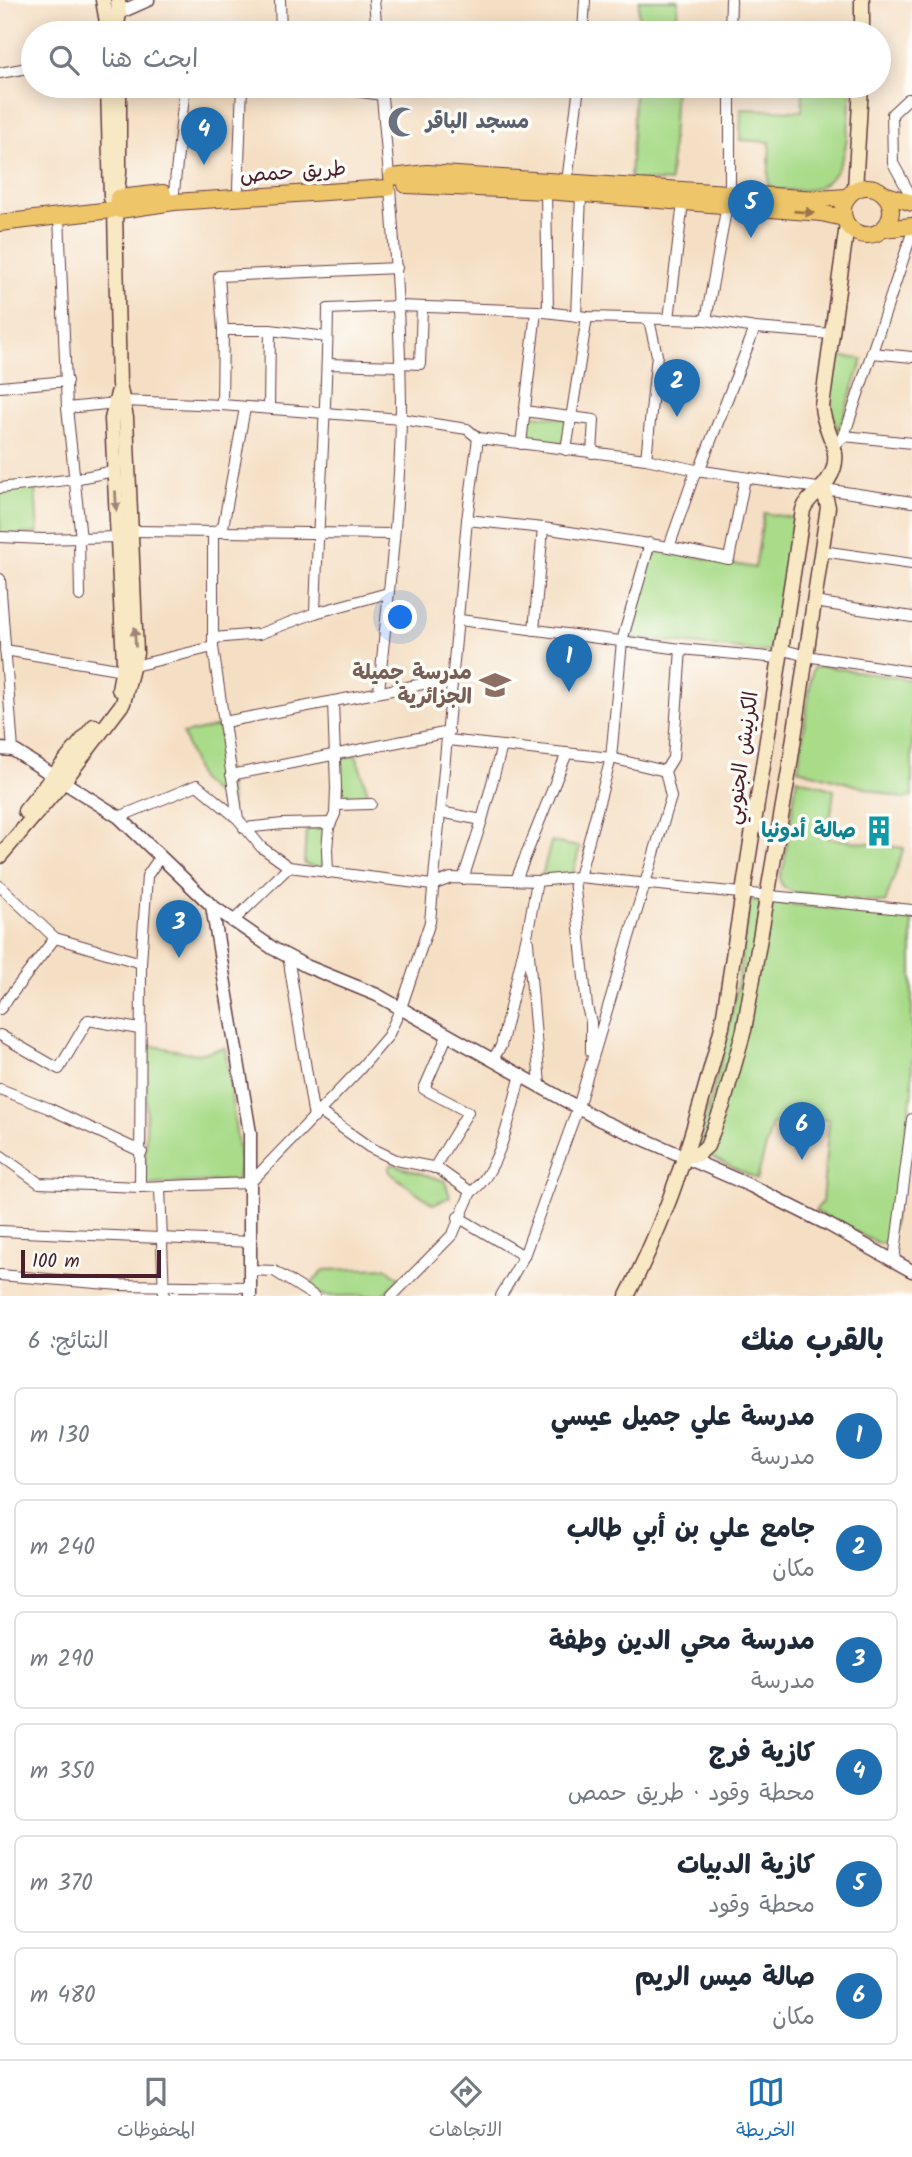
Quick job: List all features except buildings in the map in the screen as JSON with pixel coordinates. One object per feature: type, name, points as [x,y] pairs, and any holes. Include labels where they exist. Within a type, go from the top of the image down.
[{"type":"main road","points":[[103,0],[114,10]]},
{"type":"main road","points":[[862,0],[862,21]]},
{"type":"main road","points":[[109,98],[119,384],[119,402],[112,419],[114,471],[125,534]]},
{"type":"main road","points":[[114,203],[120,173],[119,98]]},
{"type":"main road","points":[[839,440],[825,424],[822,405],[845,221],[843,209],[851,193],[860,98]]},
{"type":"main road","points":[[389,182],[427,173],[567,182],[729,199],[821,213],[845,221],[861,234],[912,226]]},
{"type":"main road","points":[[389,182],[683,202],[817,199],[871,187],[884,194],[912,201]]},
{"type":"main road","name":"طريق حمص","points":[[0,215],[114,203],[174,202],[389,182]]},
{"type":"main road","name":"طريق حمص","points":[[0,223],[59,216],[174,192],[389,182]]},
{"type":"main road","points":[[883,229],[890,216],[889,201],[884,194]]},
{"type":"main road","points":[[0,856],[59,779],[113,701],[129,668],[125,534],[126,418],[119,402]]},
{"type":"main road","name":"الكرنيش الجنوبي","points":[[627,1296],[669,1200],[704,1094],[722,1027],[803,510],[808,499],[823,487],[832,473],[839,440]]},
{"type":"main road","points":[[684,1156],[704,1151],[723,1105],[744,1030],[789,771],[822,551],[828,507],[823,487]]},
{"type":"main road","points":[[0,842],[59,779]]},
{"type":"street","points":[[114,10],[148,0]]},
{"type":"street","points":[[280,0],[281,21]]},
{"type":"street","points":[[374,0],[376,21]]},
{"type":"street","points":[[584,21],[585,0]]},
{"type":"street","points":[[730,21],[731,0]]},
{"type":"street","points":[[0,73],[21,69]]},
{"type":"street","points":[[174,192],[184,98]]},
{"type":"street","points":[[238,188],[242,98]]},
{"type":"street","points":[[379,692],[394,534],[401,419],[397,268],[383,98]]},
{"type":"street","points":[[567,182],[578,98]]},
{"type":"street","points":[[706,320],[729,199],[730,98]]},
{"type":"street","points":[[912,99],[908,99],[892,114],[893,163],[912,201]]},
{"type":"street","points":[[545,191],[548,312]]},
{"type":"street","points":[[576,316],[581,195]]},
{"type":"street","points":[[669,319],[683,202]]},
{"type":"street","points":[[59,216],[66,381],[80,539],[80,596]]},
{"type":"street","points":[[912,233],[872,353],[839,440],[912,443]]},
{"type":"street","points":[[222,405],[223,330],[219,276],[397,268]]},
{"type":"street","points":[[315,613],[317,533],[326,412],[327,309],[399,306],[536,311],[587,317],[706,320],[755,328],[832,334]]},
{"type":"street","points":[[327,364],[420,363],[422,307]]},
{"type":"street","points":[[521,444],[536,311]]},
{"type":"street","points":[[566,450],[587,317]]},
{"type":"street","points":[[646,459],[657,355],[649,320]]},
{"type":"street","points":[[669,547],[755,328]]},
{"type":"street","points":[[223,330],[270,330],[327,337]]},
{"type":"street","points":[[269,408],[270,330]]},
{"type":"street","points":[[872,353],[912,357]]},
{"type":"street","points":[[0,387],[66,381]]},
{"type":"street","points":[[68,408],[119,402],[222,405],[401,419],[467,429],[478,438],[646,459],[745,478],[823,487],[912,502]]},
{"type":"street","points":[[214,533],[223,527],[245,408]]},
{"type":"street","points":[[524,411],[594,420],[592,453]]},
{"type":"street","points":[[0,1155],[38,1183],[140,1187],[250,1184],[388,1037],[401,1008],[430,922],[460,620],[467,520],[478,438]]},
{"type":"street","points":[[0,488],[114,471]]},
{"type":"street","points":[[467,520],[650,543],[729,559],[745,478]]},
{"type":"street","points":[[534,630],[543,528]]},
{"type":"street","points":[[214,533],[214,643],[230,775],[241,823]]},
{"type":"street","points":[[0,537],[80,539],[125,534],[394,534]]},
{"type":"street","points":[[591,1065],[591,1022],[587,1007],[577,878],[611,758],[622,641],[650,543]]},
{"type":"street","points":[[822,551],[912,564]]},
{"type":"street","points":[[0,579],[5,650],[5,752],[59,779],[119,817],[212,906],[232,922],[288,956],[401,1008],[600,1120],[751,1186],[912,1271]]},
{"type":"street","points":[[5,650],[129,668],[214,643],[259,634],[315,613],[388,593]]},
{"type":"street","points":[[814,602],[912,617]]},
{"type":"street","points":[[460,620],[681,649],[806,656],[912,672]]},
{"type":"street","points":[[501,1296],[524,1256],[578,1107],[671,797],[666,771],[673,758],[681,649]]},
{"type":"street","points":[[224,722],[454,678]]},
{"type":"street","points":[[328,873],[327,849],[336,805],[333,701]]},
{"type":"street","points":[[230,775],[449,736],[502,746],[611,758],[666,771]]},
{"type":"street","points":[[463,878],[502,746]]},
{"type":"street","points":[[516,880],[567,753]]},
{"type":"street","points":[[119,817],[197,785],[241,823],[261,848],[289,867],[432,885],[451,878],[537,881],[577,878],[912,910]]},
{"type":"street","points":[[336,805],[371,804]]},
{"type":"street","points":[[440,813],[482,820]]},
{"type":"street","points":[[241,823],[331,823]]},
{"type":"street","points":[[140,1187],[141,963],[147,876],[160,857]]},
{"type":"street","points":[[232,922],[289,867]]},
{"type":"street","points":[[493,1059],[501,1046],[537,881]]},
{"type":"street","points":[[0,886],[55,938],[141,963]]},
{"type":"street","points":[[0,1275],[164,1291],[250,1291],[250,1133],[212,906]]},
{"type":"street","points":[[527,934],[540,1085]]},
{"type":"street","points":[[0,1009],[55,938]]},
{"type":"street","points":[[288,956],[317,1115],[378,1152],[396,1160],[434,1168],[471,1192]]},
{"type":"street","points":[[0,1035],[59,1069],[88,1020],[139,1029]]},
{"type":"street","points":[[434,1168],[468,1112],[424,1089],[448,1034]]},
{"type":"street","points":[[393,1296],[453,1234],[458,1217],[471,1192],[479,1187],[503,1141],[521,1074]]},
{"type":"street","points":[[0,1089],[48,1108],[142,1153]]},
{"type":"street","points":[[894,1260],[912,1119]]},
{"type":"street","points":[[160,1186],[164,1291]]},
{"type":"street","points":[[458,1217],[524,1256]]},
{"type":"street","points":[[0,1231],[251,1241]]},
{"type":"street","points":[[250,1270],[274,1271],[314,1296]]},
{"type":"green space","points":[[639,0],[678,0],[677,21],[638,21]]},
{"type":"green space","points":[[634,98],[674,98],[670,182],[630,180]]},
{"type":"green space","points":[[803,98],[850,98],[846,145],[842,159],[826,182],[813,189],[797,191],[768,188],[770,142],[740,140],[741,109],[802,111]]},
{"type":"green space","points":[[837,356],[863,359],[838,432],[830,403]]},
{"type":"green space","points":[[527,414],[567,419],[564,444],[524,439]]},
{"type":"green space","points":[[35,486],[38,533],[0,535],[0,488]]},
{"type":"green space","points":[[764,513],[794,518],[775,643],[771,650],[764,652],[627,637],[655,549],[755,568]]},
{"type":"green space","points":[[823,666],[912,680],[912,796],[904,799],[798,769],[812,672],[814,667]]},
{"type":"green space","points":[[219,726],[232,809],[199,779],[183,734]]},
{"type":"green space","points":[[356,755],[370,800],[339,800],[340,759]]},
{"type":"green space","points":[[797,778],[834,790],[828,838],[904,848],[885,903],[793,892],[784,887],[780,878]]},
{"type":"green space","points":[[326,828],[323,869],[304,864],[306,829]]},
{"type":"green space","points":[[551,842],[580,847],[572,876],[542,876]]},
{"type":"green space","points":[[749,900],[912,917],[912,1092],[892,1229],[886,1244],[877,1243],[815,1211],[822,1202],[829,1119],[772,1124],[757,1179],[695,1149],[729,1026],[741,964]]},
{"type":"green space","points":[[143,1041],[153,1046],[197,1054],[225,1048],[240,1163],[237,1180],[143,1185],[146,1077]]},
{"type":"green space","points":[[392,1164],[445,1181],[450,1197],[433,1204],[390,1173],[389,1167]]},
{"type":"green space","points":[[386,1268],[400,1279],[381,1296],[323,1296],[309,1286],[324,1270]]},
{"type":"place","name":"مسجد الباقر","points":[[403,122]]},
{"type":"place","name":"كازية فرج","points":[[204,165]]},
{"type":"place","name":"كازية الدبيات","points":[[751,238]]},
{"type":"place","name":"جامع علي بن أبي طالب","points":[[677,417]]},
{"type":"place","name":"مدرسة جميلة الجزائرية","points":[[495,685]]},
{"type":"place","name":"مدرسة علي جميل عيسي","points":[[569,692]]},
{"type":"place","name":"صالة أدونيا","points":[[879,831]]},
{"type":"place","name":"مدرسة محي الدين وطفة","points":[[179,958]]},
{"type":"place","name":"صالة ميس الريم","points":[[802,1160]]}]
